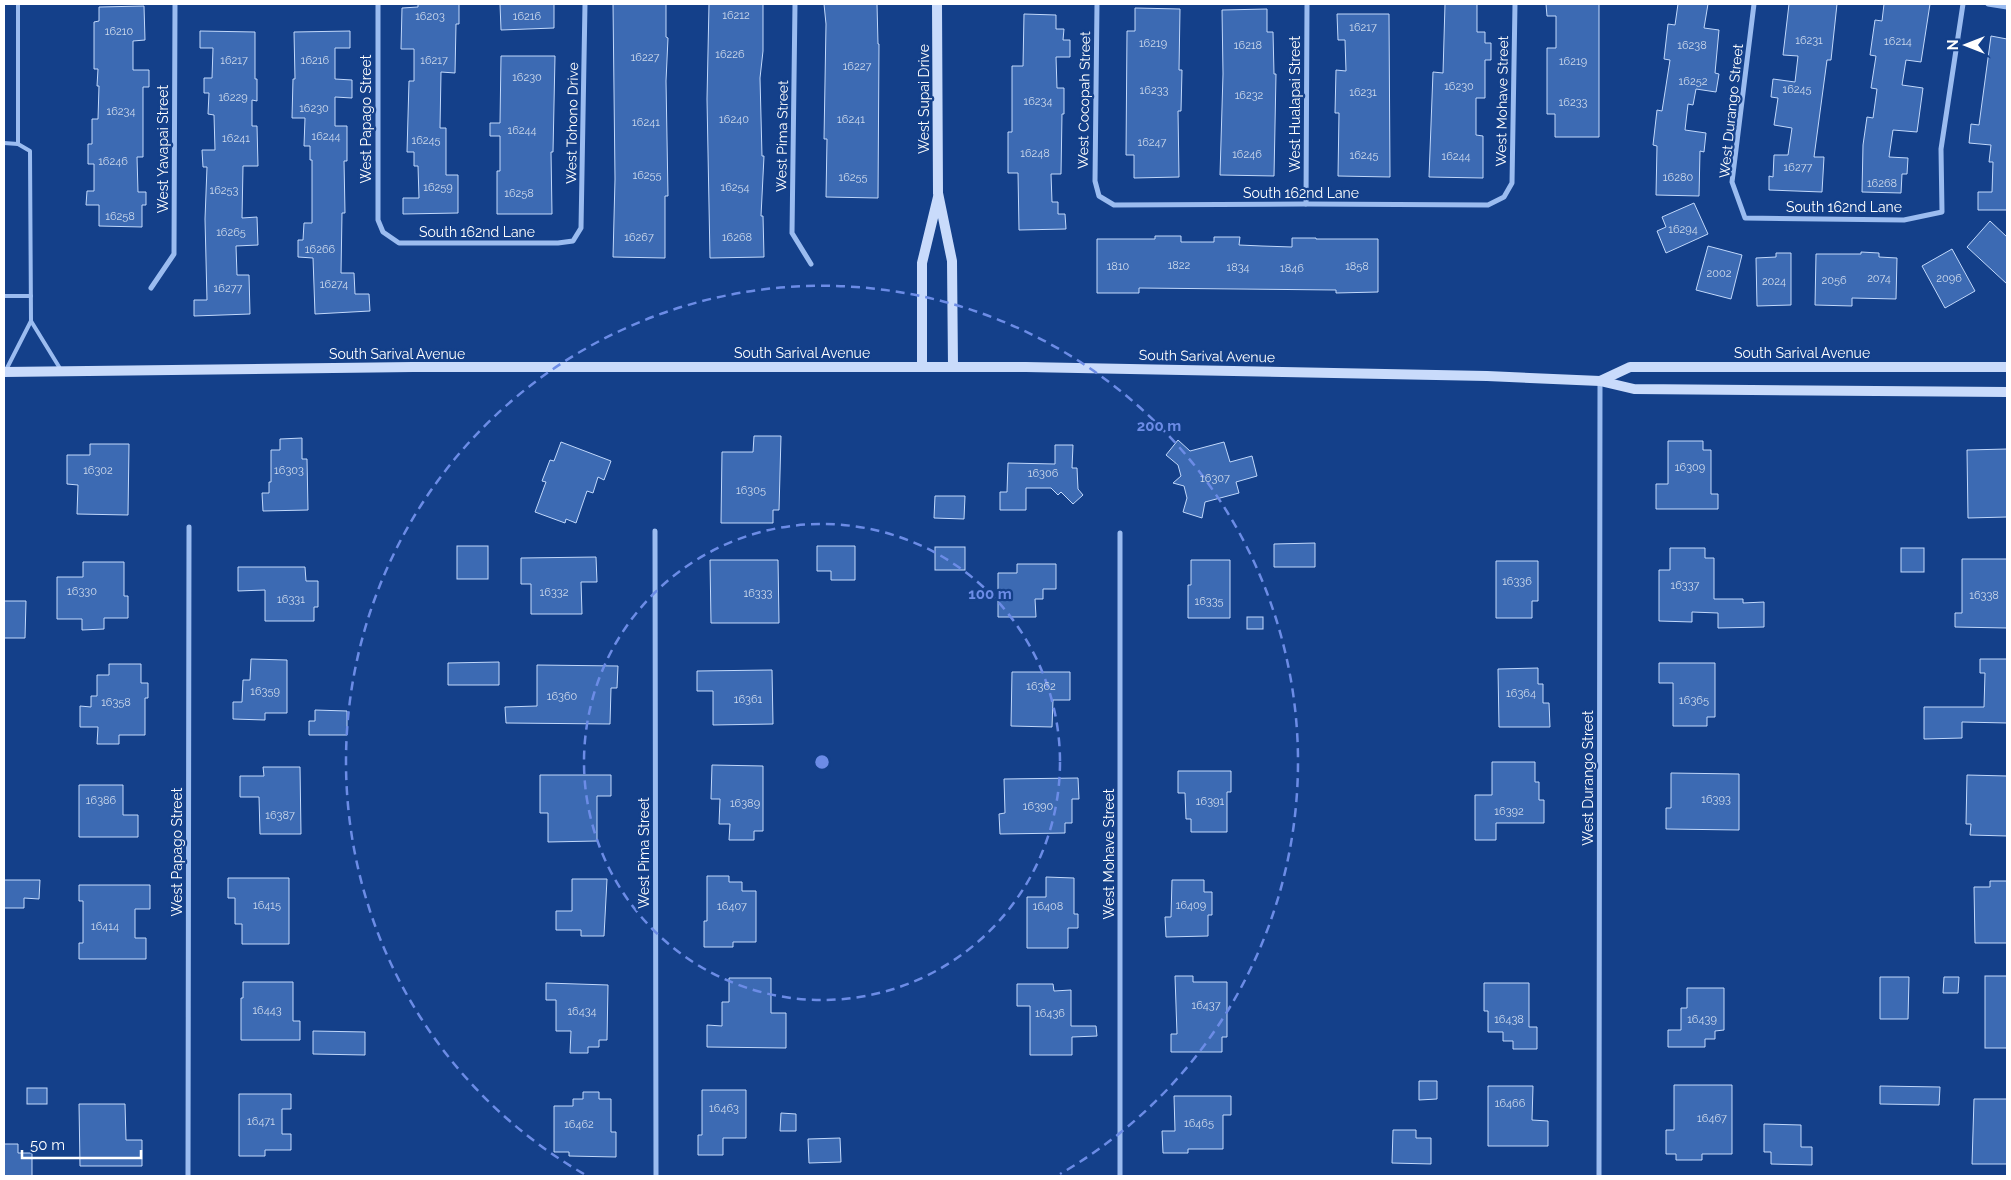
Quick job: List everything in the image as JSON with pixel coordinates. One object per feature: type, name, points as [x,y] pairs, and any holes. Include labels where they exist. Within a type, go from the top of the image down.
[{"type":"main road","name":"West Supai Drive","points":[[937,4],[938,194],[952,261],[953,366]]},
{"type":"main road","name":"West Supai Drive","points":[[922,366],[922,263],[938,194]]},
{"type":"main road","name":"South Sarival Avenue","points":[[4,372],[414,367],[953,366],[1487,376],[1600,381],[1634,389],[2007,392]]},
{"type":"main road","name":"South Sarival Avenue","points":[[1600,381],[1630,367],[2007,367]]},
{"type":"street","name":"West Yavapai Street","points":[[151,288],[174,254],[175,4]]},
{"type":"street","name":"West Papago Street","points":[[378,4],[378,220],[383,232]]},
{"type":"street","name":"West Tohono Drive","points":[[573,241],[581,228],[584,4]]},
{"type":"street","name":"West Pima Street","points":[[795,4],[792,233],[811,264]]},
{"type":"street","name":"West Cocopah Street","points":[[1097,4],[1095,181],[1099,196]]},
{"type":"street","name":"West Hualapai Street","points":[[1306,204],[1307,4]]},
{"type":"street","name":"West Mohave Street","points":[[1504,197],[1512,183],[1515,4]]},
{"type":"street","name":"West Durango Street","points":[[1745,218],[1732,182],[1754,4]]},
{"type":"street","name":"South 162nd Lane","points":[[1745,218],[1904,220],[1942,212],[1940,150],[1963,4]]},
{"type":"street","points":[[1988,4],[2007,7]]},
{"type":"street","name":"South 162nd Lane","points":[[1099,196],[1114,205],[1488,205],[1504,197]]},
{"type":"street","name":"South 162nd Lane","points":[[383,232],[399,243],[558,243],[573,241]]},
{"type":"street","name":"West Durango Street","points":[[1599,1176],[1600,381]]},
{"type":"street","name":"West Papago Street","points":[[188,1176],[189,527]]},
{"type":"street","name":"West Pima Street","points":[[655,531],[656,1176]]},
{"type":"street","name":"West Mohave Street","points":[[1120,533],[1120,1176]]},
{"type":"lane","points":[[18,4],[18,144]]},
{"type":"lane","points":[[4,143],[18,144],[30,152],[31,296],[31,321],[4,372]]},
{"type":"lane","points":[[4,296],[31,296]]},
{"type":"lane","points":[[31,321],[62,372]]},
{"type":"building","points":[[418,4],[459,4],[459,24],[456,24],[455,73],[441,72],[440,128],[446,128],[446,175],[458,175],[458,213],[403,214],[403,198],[419,198],[418,166],[414,166],[414,152],[407,152],[409,81],[414,81],[414,49],[401,49],[402,8],[418,7]]},
{"type":"building","points":[[500,4],[554,4],[554,28],[501,30]]},
{"type":"building","points":[[613,4],[666,4],[666,37],[668,38],[666,81],[668,196],[665,196],[665,258],[613,257],[615,179]]},
{"type":"building","points":[[709,4],[763,4],[763,51],[760,78],[762,156],[764,156],[761,216],[763,216],[764,257],[710,258],[707,99]]},
{"type":"building","points":[[824,4],[877,4],[879,44],[878,198],[826,197],[827,139],[824,139],[826,24]]},
{"type":"building","points":[[1445,4],[1477,4],[1477,32],[1485,32],[1485,43],[1491,43],[1491,60],[1485,60],[1485,98],[1476,98],[1476,135],[1483,136],[1483,178],[1429,177],[1433,72],[1443,73]]},
{"type":"building","points":[[1546,4],[1599,4],[1599,137],[1555,137],[1555,114],[1547,114],[1547,48],[1556,48],[1556,16],[1547,16]]},
{"type":"building","points":[[1678,4],[1708,4],[1704,28],[1719,30],[1715,73],[1719,74],[1716,92],[1696,89],[1693,105],[1688,104],[1685,130],[1706,133],[1704,152],[1700,151],[1699,196],[1656,195],[1657,146],[1653,145],[1657,110],[1662,111],[1670,60],[1664,59],[1668,24],[1675,25]]},
{"type":"building","points":[[1789,4],[1837,4],[1831,60],[1827,60],[1814,157],[1824,157],[1822,192],[1769,190],[1769,176],[1773,177],[1774,155],[1788,155],[1792,128],[1774,125],[1778,98],[1771,97],[1773,79],[1795,82],[1798,56],[1783,55]]},
{"type":"building","points":[[1884,4],[1930,4],[1921,62],[1906,60],[1902,85],[1923,88],[1917,132],[1893,130],[1889,157],[1908,158],[1907,174],[1902,174],[1901,193],[1862,192],[1863,145],[1867,117],[1873,118],[1877,89],[1871,88],[1876,56],[1870,55],[1875,20],[1882,21]]},
{"type":"building","points":[[144,6],[145,40],[133,41],[133,70],[149,70],[149,87],[143,87],[143,157],[137,157],[138,192],[146,192],[146,205],[142,205],[142,227],[99,226],[99,205],[86,205],[87,191],[94,191],[94,164],[88,164],[88,144],[92,144],[92,119],[98,119],[99,86],[97,86],[98,69],[94,69],[94,22],[99,21],[99,7]]},
{"type":"building","points":[[1135,8],[1180,9],[1179,70],[1182,70],[1181,111],[1178,111],[1179,177],[1134,178],[1134,155],[1126,155],[1127,31],[1135,31]]},
{"type":"building","points":[[1267,9],[1267,32],[1273,32],[1274,74],[1276,74],[1274,176],[1220,175],[1223,74],[1222,10]]},
{"type":"building","points":[[1024,14],[1056,15],[1056,29],[1064,29],[1063,40],[1070,40],[1070,57],[1056,57],[1057,88],[1064,88],[1064,114],[1062,114],[1061,174],[1051,174],[1052,202],[1058,202],[1058,214],[1065,214],[1066,229],[1019,230],[1018,173],[1008,173],[1008,132],[1012,132],[1012,66],[1023,66]]},
{"type":"building","points":[[1337,14],[1389,14],[1390,177],[1338,176],[1339,113],[1335,113],[1336,70],[1346,71],[1345,40],[1338,40]]},
{"type":"building","points":[[200,31],[255,32],[257,101],[252,100],[252,126],[257,126],[258,166],[243,166],[242,218],[257,217],[258,245],[236,246],[237,275],[249,275],[250,314],[194,316],[194,300],[207,300],[205,219],[207,167],[203,167],[202,150],[215,150],[214,115],[208,114],[209,93],[204,93],[204,78],[212,78],[213,48],[200,48]]},
{"type":"building","points":[[350,31],[350,48],[335,48],[335,79],[352,80],[352,98],[335,97],[335,126],[347,126],[347,161],[344,161],[345,213],[342,213],[341,273],[354,273],[355,294],[369,294],[370,311],[315,314],[313,258],[298,257],[298,240],[303,240],[304,223],[312,223],[312,160],[310,160],[310,146],[304,146],[305,118],[292,118],[293,79],[295,79],[294,32]]},
{"type":"building","points":[[1991,36],[2007,39],[2007,210],[1978,210],[1978,192],[1992,192],[1993,162],[1989,162],[1991,145],[1969,143],[1971,124],[1979,125]]},
{"type":"building","points":[[501,56],[555,56],[553,152],[551,152],[552,214],[497,214],[497,171],[500,171],[500,136],[490,136],[490,123],[500,123]]},
{"type":"building","points":[[1694,203],[1708,234],[1666,253],[1657,231],[1666,227],[1662,217]]},
{"type":"building","points":[[1990,221],[2007,237],[2007,284],[1967,247]]},
{"type":"building","points":[[1155,236],[1181,236],[1181,242],[1214,242],[1214,237],[1240,237],[1239,245],[1292,247],[1292,238],[1378,239],[1378,292],[1336,293],[1336,290],[1139,288],[1139,293],[1097,293],[1097,239],[1155,239]]},
{"type":"building","points":[[1708,246],[1742,255],[1731,299],[1696,290]]},
{"type":"building","points":[[1952,249],[1975,291],[1945,308],[1922,266]]},
{"type":"building","points":[[1861,252],[1879,253],[1879,257],[1897,258],[1896,299],[1852,298],[1852,306],[1815,305],[1816,254],[1861,254]]},
{"type":"building","points":[[1776,253],[1791,253],[1791,305],[1757,306],[1756,258],[1776,257]]},
{"type":"building","points":[[754,436],[781,436],[779,510],[773,510],[773,523],[721,523],[722,452],[753,452]]},
{"type":"building","points":[[302,438],[302,459],[307,459],[308,510],[263,511],[262,493],[269,493],[269,482],[271,482],[271,450],[280,450],[280,439]]},
{"type":"building","points":[[1178,440],[1190,451],[1224,442],[1230,462],[1252,456],[1257,476],[1236,482],[1239,493],[1205,502],[1202,518],[1183,512],[1187,498],[1184,486],[1173,483],[1181,476],[1178,465],[1166,455]]},
{"type":"building","points":[[1668,441],[1703,441],[1703,450],[1711,450],[1711,494],[1718,494],[1718,509],[1656,509],[1656,484],[1668,484]]},
{"type":"building","points":[[561,442],[611,461],[604,480],[598,477],[593,493],[587,491],[576,523],[566,519],[565,523],[535,512],[546,482],[542,481],[550,460],[554,461]]},
{"type":"building","points":[[90,444],[129,444],[128,515],[77,514],[78,485],[67,484],[67,455],[90,455]]},
{"type":"building","points":[[1055,445],[1073,445],[1072,468],[1077,468],[1078,489],[1083,495],[1073,504],[1061,492],[1058,495],[1051,488],[1026,488],[1026,510],[1000,510],[1000,492],[1007,492],[1008,463],[1055,464]]},
{"type":"building","points":[[2007,449],[2007,517],[1968,518],[1967,450]]},
{"type":"building","points":[[935,496],[965,496],[964,519],[934,518]]},
{"type":"building","points":[[1315,543],[1315,567],[1274,567],[1274,544]]},
{"type":"building","points":[[457,546],[488,546],[488,579],[457,579]]},
{"type":"building","points":[[817,546],[855,546],[855,580],[831,580],[831,571],[817,571]]},
{"type":"building","points":[[935,547],[965,547],[965,570],[935,570]]},
{"type":"building","points":[[1670,548],[1705,548],[1705,558],[1714,558],[1714,599],[1743,599],[1743,603],[1764,602],[1764,627],[1718,628],[1718,613],[1692,612],[1692,622],[1659,621],[1659,570],[1670,570]]},
{"type":"building","points":[[1901,548],[1924,548],[1924,572],[1901,572]]},
{"type":"building","points":[[596,557],[597,582],[581,582],[582,614],[531,614],[531,584],[521,584],[521,558]]},
{"type":"building","points":[[1962,559],[2007,559],[2007,628],[1955,627],[1955,613],[1962,613]]},
{"type":"building","points":[[710,560],[778,560],[779,623],[711,623]]},
{"type":"building","points":[[1191,560],[1230,560],[1230,618],[1188,618],[1188,585],[1191,585]]},
{"type":"building","points":[[1496,561],[1538,561],[1538,601],[1532,601],[1532,618],[1496,618]]},
{"type":"building","points":[[83,562],[124,562],[124,596],[128,596],[128,618],[104,618],[104,629],[82,630],[82,619],[57,619],[57,577],[83,577]]},
{"type":"building","points":[[1017,564],[1056,564],[1056,589],[1043,589],[1043,599],[1035,599],[1036,617],[998,617],[998,573],[1017,573]]},
{"type":"building","points":[[238,567],[305,567],[306,581],[318,581],[318,607],[314,607],[314,621],[265,621],[265,590],[238,591]]},
{"type":"building","points":[[4,601],[26,601],[25,638],[4,638]]},
{"type":"building","points":[[1247,617],[1263,617],[1263,629],[1247,629]]},
{"type":"building","points":[[251,659],[287,660],[287,713],[265,713],[265,720],[233,719],[233,702],[242,702],[243,680],[250,680]]},
{"type":"building","points":[[1980,659],[2007,659],[2007,723],[1962,722],[1962,738],[1924,739],[1924,707],[1984,707],[1985,673],[1980,673]]},
{"type":"building","points":[[499,662],[499,685],[448,685],[448,663]]},
{"type":"building","points":[[1659,663],[1715,663],[1715,717],[1707,717],[1707,726],[1673,726],[1673,683],[1659,683]]},
{"type":"building","points":[[109,664],[141,664],[141,683],[148,683],[148,698],[145,698],[145,735],[119,735],[119,744],[97,744],[98,727],[80,727],[80,706],[91,707],[91,696],[97,696],[97,675],[109,675]]},
{"type":"building","points":[[537,665],[618,666],[617,688],[611,688],[610,724],[506,723],[505,707],[537,706]]},
{"type":"building","points":[[1538,668],[1538,684],[1543,684],[1543,703],[1549,703],[1550,727],[1499,727],[1498,669]]},
{"type":"building","points":[[772,670],[773,724],[713,725],[713,691],[697,691],[697,671]]},
{"type":"building","points":[[1012,672],[1070,672],[1070,700],[1053,700],[1052,727],[1011,726]]},
{"type":"building","points":[[315,710],[347,711],[347,735],[309,735],[309,721],[315,721]]},
{"type":"building","points":[[1492,762],[1535,762],[1535,782],[1539,782],[1539,800],[1544,800],[1544,823],[1496,823],[1496,840],[1475,840],[1475,795],[1492,795]]},
{"type":"building","points":[[712,765],[763,766],[763,831],[754,831],[754,840],[729,840],[730,824],[719,824],[720,799],[711,799]]},
{"type":"building","points":[[263,767],[300,767],[301,834],[260,834],[259,797],[240,797],[240,776],[264,776]]},
{"type":"building","points":[[1178,771],[1231,771],[1231,792],[1227,792],[1227,832],[1191,832],[1191,819],[1186,819],[1185,793],[1178,793]]},
{"type":"building","points":[[1671,773],[1739,774],[1739,830],[1666,829],[1666,808],[1671,808]]},
{"type":"building","points":[[540,775],[611,775],[611,796],[597,796],[597,841],[548,842],[548,813],[540,813]]},
{"type":"building","points":[[1967,775],[2007,776],[2007,836],[1970,835],[1971,824],[1966,824]]},
{"type":"building","points":[[1078,778],[1079,799],[1072,799],[1072,823],[1065,823],[1065,833],[1000,834],[999,814],[1005,813],[1004,779]]},
{"type":"building","points":[[79,785],[123,785],[123,815],[138,815],[138,837],[79,837]]},
{"type":"building","points":[[707,876],[729,876],[729,882],[742,882],[742,891],[756,891],[756,942],[733,942],[733,947],[704,947],[704,921],[707,921]]},
{"type":"building","points":[[1046,877],[1074,878],[1074,914],[1078,914],[1078,928],[1068,928],[1068,948],[1027,948],[1027,897],[1046,897]]},
{"type":"building","points":[[228,878],[289,878],[289,944],[242,944],[242,924],[235,924],[235,898],[228,898]]},
{"type":"building","points":[[572,879],[607,879],[604,936],[581,936],[581,930],[556,930],[556,911],[572,911]]},
{"type":"building","points":[[4,880],[40,880],[39,899],[24,898],[24,908],[4,908]]},
{"type":"building","points":[[1172,880],[1204,880],[1204,892],[1212,892],[1212,915],[1208,915],[1208,936],[1166,937],[1165,917],[1171,917]]},
{"type":"building","points":[[1990,881],[2007,881],[2007,943],[1975,943],[1974,887],[1990,887]]},
{"type":"building","points":[[79,885],[150,885],[150,909],[135,909],[135,938],[146,938],[146,959],[79,959],[79,943],[83,943],[83,901],[79,901]]},
{"type":"building","points":[[1175,976],[1193,976],[1193,982],[1227,982],[1227,1037],[1222,1037],[1222,1052],[1171,1052],[1171,1034],[1177,1034]]},
{"type":"building","points":[[1985,976],[2007,976],[2007,1048],[1985,1048]]},
{"type":"building","points":[[1880,977],[1909,977],[1908,1019],[1880,1019]]},
{"type":"building","points":[[1944,977],[1959,977],[1958,993],[1943,993]]},
{"type":"building","points":[[729,978],[771,978],[771,1013],[786,1013],[786,1048],[707,1047],[707,1025],[722,1026],[722,1002],[729,1002]]},
{"type":"building","points":[[243,982],[293,982],[293,1021],[300,1021],[300,1040],[241,1040]]},
{"type":"building","points":[[546,983],[608,985],[607,1040],[599,1040],[599,1047],[588,1047],[588,1053],[570,1053],[571,1031],[556,1031],[556,1000],[546,1000]]},
{"type":"building","points":[[1484,983],[1529,983],[1529,1027],[1537,1027],[1537,1049],[1513,1049],[1513,1041],[1503,1041],[1503,1032],[1488,1032],[1488,1011],[1484,1011]]},
{"type":"building","points":[[1017,984],[1053,984],[1054,991],[1071,990],[1071,1026],[1096,1026],[1097,1036],[1072,1037],[1072,1055],[1030,1055],[1030,1006],[1017,1006]]},
{"type":"building","points":[[1687,988],[1724,988],[1724,1030],[1715,1031],[1715,1039],[1705,1039],[1705,1047],[1668,1047],[1668,1030],[1681,1030],[1681,1008],[1687,1008]]},
{"type":"building","points":[[313,1031],[365,1032],[365,1055],[313,1054]]},
{"type":"building","points":[[1419,1081],[1437,1081],[1437,1099],[1419,1100]]},
{"type":"building","points":[[1674,1085],[1732,1085],[1732,1154],[1702,1154],[1702,1160],[1676,1160],[1676,1154],[1666,1154],[1666,1130],[1674,1130]]},
{"type":"building","points":[[1488,1086],[1533,1086],[1532,1120],[1548,1121],[1548,1146],[1488,1146]]},
{"type":"building","points":[[1880,1086],[1940,1087],[1939,1105],[1880,1104]]},
{"type":"building","points":[[27,1088],[47,1088],[47,1104],[27,1104]]},
{"type":"building","points":[[702,1090],[746,1090],[746,1138],[723,1138],[723,1155],[698,1155],[698,1135],[702,1135]]},
{"type":"building","points":[[583,1092],[599,1092],[599,1099],[611,1099],[611,1132],[616,1132],[616,1157],[569,1156],[569,1152],[554,1152],[554,1106],[573,1106],[573,1099],[583,1099]]},
{"type":"building","points":[[239,1094],[291,1094],[291,1109],[282,1109],[282,1134],[291,1134],[291,1150],[265,1150],[265,1156],[239,1156]]},
{"type":"building","points":[[1174,1096],[1231,1096],[1231,1115],[1223,1115],[1223,1149],[1188,1149],[1188,1153],[1163,1153],[1162,1131],[1175,1131]]},
{"type":"building","points":[[1974,1099],[2007,1099],[2007,1164],[1972,1164]]},
{"type":"building","points":[[79,1104],[125,1104],[126,1140],[142,1140],[142,1166],[80,1166]]},
{"type":"building","points":[[781,1113],[796,1114],[796,1131],[780,1131]]},
{"type":"building","points":[[1764,1124],[1801,1125],[1801,1147],[1812,1147],[1812,1165],[1771,1164],[1771,1152],[1764,1152]]},
{"type":"building","points":[[1393,1130],[1416,1130],[1416,1138],[1431,1138],[1431,1164],[1392,1163]]},
{"type":"building","points":[[840,1138],[841,1162],[809,1163],[808,1139]]},
{"type":"building","points":[[4,1144],[18,1144],[18,1153],[32,1153],[32,1176],[4,1176]]}]
